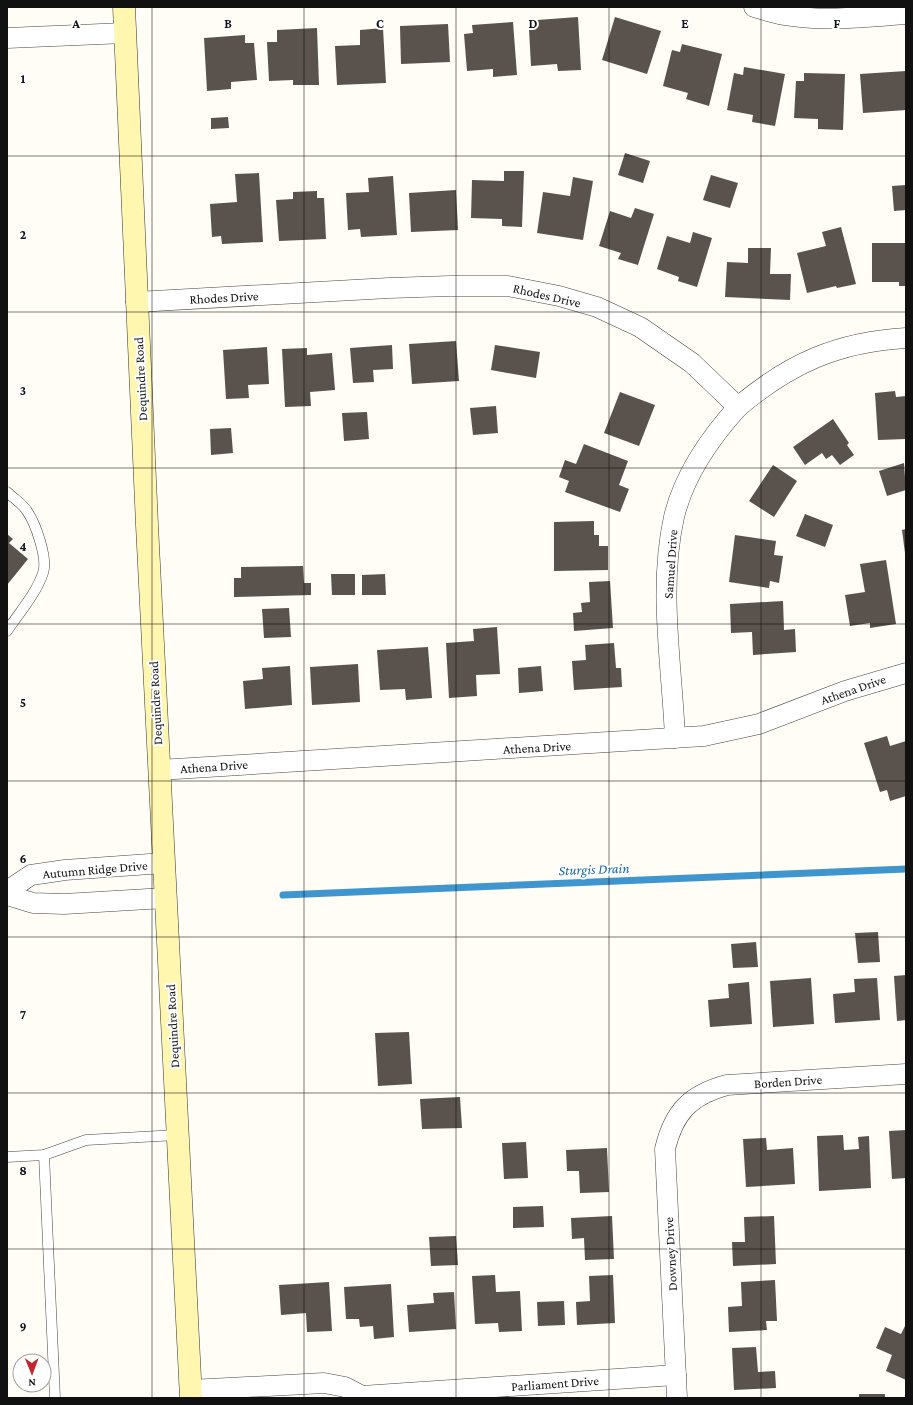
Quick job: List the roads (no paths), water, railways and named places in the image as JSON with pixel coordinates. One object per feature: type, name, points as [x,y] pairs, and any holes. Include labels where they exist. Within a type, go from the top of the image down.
[{"type":"main road","name":"Dequindre Road","points":[[124,7],[136,302],[190,1394]]},
{"type":"street","points":[[754,7],[784,15],[809,18],[837,19],[906,14]]},
{"type":"street","points":[[7,38],[125,33]]},
{"type":"street","name":"Rhodes Drive","points":[[136,302],[435,286],[491,285],[514,287],[559,296],[596,307],[640,327],[692,363],[738,407]]},
{"type":"street","points":[[738,407],[757,391],[783,373],[807,360],[855,344],[906,338]]},
{"type":"street","name":"Samuel Drive","points":[[675,738],[666,589],[670,538],[675,515],[697,462],[720,427],[738,407]]},
{"type":"street","name":"Athena Drive","points":[[159,770],[675,738],[720,733],[759,724],[845,690],[906,673]]},
{"type":"street","name":"Autumn Ridge Drive","points":[[7,892],[31,875],[65,870],[164,863]]},
{"type":"street","points":[[7,895],[33,903],[64,904],[165,898]]},
{"type":"street","name":"Borden Drive","points":[[679,1114],[695,1097],[712,1089],[728,1085],[906,1074]]},
{"type":"street","name":"Downey Drive","points":[[677,1398],[665,1149],[670,1129],[679,1114]]},
{"type":"street","name":"Parliament Drive","points":[[190,1394],[324,1383],[345,1387],[361,1397],[676,1375]]},
{"type":"lane","points":[[7,492],[27,511],[38,536],[44,556],[41,578],[7,631]]},
{"type":"lane","points":[[7,1157],[44,1156],[86,1140],[177,1135]]},
{"type":"lane","points":[[44,1156],[55,1398]]},
{"type":"waterway","name":"Sturgis Drain","points":[[283,895],[906,869]]}]
